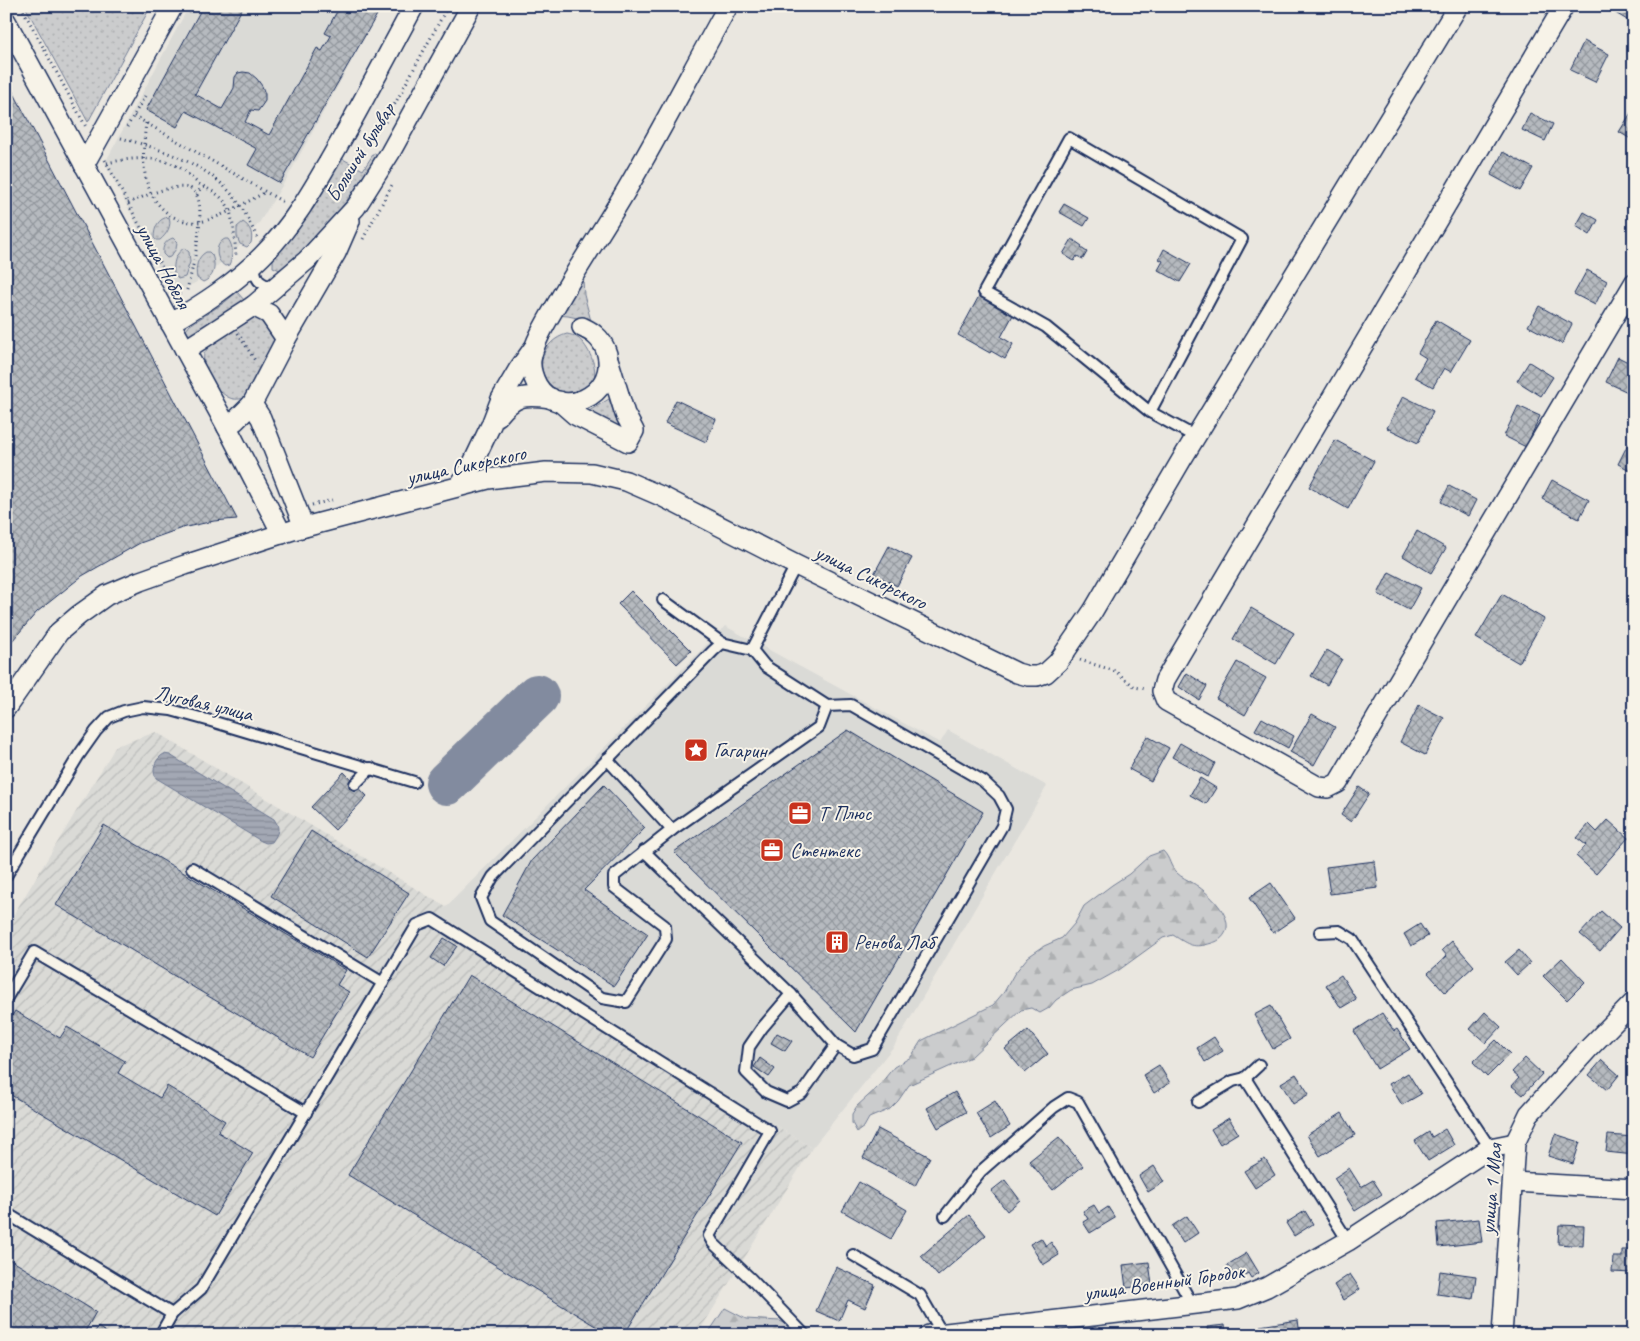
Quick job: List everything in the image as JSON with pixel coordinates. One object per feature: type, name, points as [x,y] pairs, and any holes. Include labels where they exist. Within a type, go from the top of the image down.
[{"type":"street","points":[[84,165],[172,6]]},
{"type":"street","name":"Большой бульвар","points":[[170,323],[210,300],[235,281],[248,260],[283,232],[306,202],[414,6]]},
{"type":"street","name":"Большой бульвар","points":[[185,350],[253,306],[307,260],[356,207],[390,154],[471,6]]},
{"type":"street","points":[[459,486],[470,469],[505,392],[534,348],[576,272],[599,237],[728,6]]},
{"type":"street","points":[[1062,655],[1093,611],[1196,437],[1458,6]]},
{"type":"street","points":[[1564,6],[1165,680],[1162,691],[1166,701],[1319,787],[1328,788],[1338,783],[1634,283]]},
{"type":"street","name":"улица Нобеля","points":[[6,21],[227,427],[282,534]]},
{"type":"street","points":[[227,427],[252,404],[286,339],[336,252],[356,207]]},
{"type":"street","points":[[253,306],[269,314],[286,339]]},
{"type":"street","points":[[534,348],[530,362],[533,376],[540,389],[575,415],[628,442],[634,431],[625,414],[605,348],[596,335],[582,327]]},
{"type":"street","points":[[491,425],[508,404],[518,398],[534,396],[574,403],[588,398],[600,389],[607,376],[608,361]]},
{"type":"street","points":[[252,404],[261,418],[304,528]]},
{"type":"street","name":"улица Сикорского","points":[[6,708],[59,632],[107,595],[185,565],[282,534],[488,479],[546,472],[592,473],[626,481],[663,497],[1017,673],[1028,676],[1046,673],[1058,662],[1062,655]]},
{"type":"street","name":"улица 1 Мая","points":[[1502,1335],[1514,1182],[1515,1143],[1529,1114],[1634,1002]]},
{"type":"street","name":"улица Военный Городок","points":[[936,1334],[1238,1298],[1267,1288],[1348,1241],[1490,1148],[1515,1143]]},
{"type":"street","points":[[1514,1182],[1634,1189]]},
{"type":"lane","points":[[1150,412],[1242,239],[1069,138],[984,292],[1046,327],[1150,412],[1196,437]]},
{"type":"lane","points":[[248,260],[259,281],[274,288]]},
{"type":"lane","points":[[752,650],[796,564]]},
{"type":"lane","points":[[644,851],[791,994],[836,1045],[853,1055],[872,1049],[1002,826],[1006,809],[999,796],[983,781],[851,705],[827,706],[765,666],[752,650],[722,643],[663,600]]},
{"type":"lane","points":[[722,643],[493,877],[481,898],[490,921],[602,998],[626,1002],[666,939],[664,926],[614,887],[614,876],[672,830],[819,727],[827,706]]},
{"type":"lane","name":"Луговая улица","points":[[6,876],[96,730],[109,717],[124,710],[143,706],[171,710],[414,782]]},
{"type":"lane","points":[[607,759],[672,830]]},
{"type":"lane","points":[[355,784],[371,768]]},
{"type":"lane","points":[[192,868],[383,983]]},
{"type":"lane","points":[[160,1335],[172,1314],[202,1289],[417,925],[432,919],[770,1131],[709,1236],[713,1243],[805,1335]]},
{"type":"lane","points":[[1320,932],[1339,931],[1352,939],[1490,1148]]},
{"type":"lane","points":[[6,999],[34,952],[306,1113]]},
{"type":"lane","points":[[791,994],[762,1028],[749,1047],[746,1072],[766,1092],[787,1101],[802,1093],[836,1045]]},
{"type":"lane","points":[[1198,1102],[1232,1081],[1246,1078],[1259,1065]]},
{"type":"lane","points":[[1246,1078],[1348,1241]]},
{"type":"lane","points":[[945,1216],[981,1171],[1068,1098],[1078,1102],[1192,1304]]},
{"type":"lane","points":[[6,1213],[172,1314]]},
{"type":"lane","points":[[853,1254],[920,1295],[936,1334]]},
{"type":"path","points":[[382,128],[448,6]]},
{"type":"path","points":[[134,116],[286,204]]},
{"type":"path","points":[[146,123],[143,159],[146,183],[156,202],[174,217],[186,222],[200,222],[216,217],[266,192]]},
{"type":"path","points":[[347,129],[390,154]]},
{"type":"path","points":[[374,144],[378,136]]},
{"type":"path","points":[[121,138],[144,144],[175,156],[204,171],[222,184],[240,205],[259,240],[264,234]]},
{"type":"path","points":[[107,163],[124,159],[143,159],[171,163],[184,170],[190,177],[222,197],[229,210],[234,231],[237,260],[248,260]]},
{"type":"path","points":[[185,187],[191,182],[190,177]]},
{"type":"path","points":[[363,239],[395,179]]},
{"type":"path","points":[[128,203],[151,194],[185,187],[190,188],[197,194],[200,222],[192,274],[185,296]]},
{"type":"path","points":[[197,194],[200,189],[206,187]]},
{"type":"path","points":[[282,210],[290,196]]},
{"type":"path","points":[[171,284],[176,294],[185,296],[193,292]]},
{"type":"path","points":[[230,321],[259,368],[267,374]]},
{"type":"path","points":[[297,508],[334,500]]},
{"type":"path","points":[[1062,655],[1115,671],[1134,687],[1162,691]]},
{"type":"shaded area","points":[[189,6],[382,6],[287,178],[259,223],[236,250],[195,283],[184,288],[173,287],[166,282],[105,163]]},
{"type":"shaded area","points":[[725,626],[940,743],[948,730],[1047,786],[894,1046],[812,1148],[439,914]]},
{"type":"shaded area","points":[[156,732],[446,907],[440,915],[812,1148],[697,1335],[6,1335],[6,927],[116,746]]},
{"type":"shaded area","points":[[164,754],[170,755],[274,819],[278,831],[272,842],[266,843],[261,841],[156,778],[155,764]]},
{"type":"green space","points":[[25,6],[151,6],[88,122]]},
{"type":"green space","points":[[374,153],[377,154],[357,187],[322,231],[282,271],[273,267],[273,258],[294,235],[315,206],[341,158],[363,170]]},
{"type":"green space","points":[[169,217],[170,224],[167,232],[160,240],[156,240],[154,234],[157,224],[162,219]]},
{"type":"green space","points":[[243,222],[250,229],[252,237],[251,243],[247,247],[240,244],[237,237],[237,227]]},
{"type":"green space","points":[[173,238],[177,242],[176,249],[167,258],[163,254],[164,246],[168,240]]},
{"type":"green space","points":[[228,239],[230,242],[232,252],[229,265],[225,266],[219,260],[217,252],[219,244]]},
{"type":"green space","points":[[184,248],[189,252],[190,262],[185,277],[178,279],[174,273],[174,262],[178,253]]},
{"type":"green space","points":[[206,252],[212,255],[214,271],[203,282],[197,278],[196,270],[199,260]]},
{"type":"green space","points":[[579,280],[583,280],[584,295],[591,321],[556,315]]},
{"type":"green space","points":[[237,292],[245,301],[194,335],[189,335],[186,330],[190,325]]},
{"type":"green space","points":[[254,317],[262,317],[275,336],[274,344],[246,398],[232,399],[215,386],[207,373],[204,354],[211,344]]},
{"type":"green space","points":[[567,334],[575,336],[582,342],[594,364],[593,381],[578,394],[558,391],[546,379],[543,372],[543,356],[546,349],[559,337]]},
{"type":"green space","points":[[609,399],[616,416],[625,431],[584,414]]},
{"type":"green space","points":[[1163,851],[1177,873],[1204,891],[1221,908],[1227,922],[1227,928],[1222,938],[1212,943],[1196,946],[1187,944],[1173,935],[1163,938],[1119,970],[1092,985],[1071,990],[1040,1013],[1031,1008],[1021,1010],[971,1057],[909,1085],[890,1109],[869,1118],[864,1127],[857,1132],[852,1123],[852,1114],[857,1106],[877,1088],[894,1067],[911,1057],[921,1041],[993,1005],[1028,957],[1044,946],[1062,938],[1075,923],[1084,906],[1129,874],[1149,856]]},
{"type":"green space","points":[[725,1308],[746,1319],[780,1321],[790,1326],[793,1335],[707,1335]]},
{"type":"building","points":[[203,6],[243,7],[195,94],[222,109],[234,88],[235,77],[238,73],[250,73],[262,86],[265,101],[258,111],[251,110],[245,122],[269,135],[317,48],[322,51],[331,36],[325,33],[340,6],[382,6],[280,183],[248,165],[257,149],[186,111],[177,127],[146,110]]},
{"type":"building","points":[[1615,6],[1634,6],[1634,24],[1612,11]]},
{"type":"building","points":[[1584,41],[1609,54],[1595,82],[1570,70]]},
{"type":"building","points":[[6,78],[237,519],[214,521],[182,528],[140,543],[82,576],[37,612],[6,648]]},
{"type":"building","points":[[1634,108],[1634,141],[1619,132]]},
{"type":"building","points":[[1530,113],[1553,124],[1545,141],[1522,130]]},
{"type":"building","points":[[1503,152],[1533,168],[1520,191],[1491,175]]},
{"type":"building","points":[[1064,204],[1089,218],[1084,226],[1059,212]]},
{"type":"building","points":[[1584,212],[1598,220],[1590,235],[1576,226]]},
{"type":"building","points":[[1072,239],[1087,252],[1083,259],[1077,256],[1074,261],[1063,254]]},
{"type":"building","points":[[1164,249],[1191,264],[1180,282],[1158,270],[1163,261],[1159,259]]},
{"type":"building","points":[[1587,270],[1607,281],[1595,305],[1574,294]]},
{"type":"building","points":[[979,296],[1013,315],[1001,337],[1013,344],[1005,359],[958,335]]},
{"type":"building","points":[[1539,306],[1572,324],[1562,344],[1528,326]]},
{"type":"building","points":[[1436,320],[1470,340],[1451,372],[1444,368],[1433,387],[1415,377],[1426,358],[1418,353]]},
{"type":"building","points":[[1618,357],[1634,365],[1634,390],[1632,394],[1606,382]]},
{"type":"building","points":[[1529,362],[1553,377],[1541,396],[1517,381]]},
{"type":"building","points":[[1403,396],[1433,411],[1418,443],[1387,428]]},
{"type":"building","points":[[676,400],[716,419],[706,442],[665,423]]},
{"type":"building","points":[[1518,406],[1540,416],[1526,447],[1504,436]]},
{"type":"building","points":[[1335,440],[1374,461],[1348,509],[1309,487]]},
{"type":"building","points":[[1628,444],[1634,446],[1634,467],[1632,471],[1618,464]]},
{"type":"building","points":[[1552,480],[1589,500],[1579,519],[1542,499]]},
{"type":"building","points":[[1449,486],[1476,500],[1468,516],[1441,502]]},
{"type":"building","points":[[1417,531],[1446,548],[1431,573],[1403,556]]},
{"type":"building","points":[[889,546],[912,558],[897,586],[874,574]]},
{"type":"building","points":[[1389,572],[1421,588],[1409,610],[1378,594]]},
{"type":"building","points":[[631,591],[691,651],[677,664],[618,604]]},
{"type":"building","points":[[1502,594],[1544,619],[1519,663],[1476,638]]},
{"type":"building","points":[[1251,608],[1294,633],[1276,664],[1233,639]]},
{"type":"building","points":[[1327,650],[1342,659],[1327,685],[1311,676]]},
{"type":"building","points":[[1237,662],[1266,678],[1245,715],[1216,698]]},
{"type":"building","points":[[1187,673],[1207,686],[1199,700],[1179,687]]},
{"type":"building","points":[[1419,705],[1444,718],[1425,755],[1400,742]]},
{"type":"building","points":[[1312,714],[1335,727],[1314,765],[1290,752]]},
{"type":"building","points":[[1262,718],[1294,736],[1288,748],[1255,730]]},
{"type":"building","name":"Ренова Лаб","points":[[848,730],[983,812],[856,1032],[674,852]]},
{"type":"building","points":[[1147,736],[1169,748],[1151,781],[1129,769]]},
{"type":"building","points":[[1180,743],[1215,763],[1208,777],[1172,757]]},
{"type":"building","points":[[344,772],[367,796],[335,830],[311,807]]},
{"type":"building","points":[[1200,778],[1216,788],[1206,804],[1190,795]]},
{"type":"building","points":[[604,785],[645,828],[584,890],[648,934],[614,986],[502,915],[532,860]]},
{"type":"building","points":[[1359,787],[1369,794],[1351,822],[1341,815]]},
{"type":"building","points":[[1608,820],[1628,838],[1596,874],[1576,856],[1586,845],[1577,838],[1589,824],[1597,832]]},
{"type":"building","points":[[104,825],[346,970],[337,985],[349,992],[310,1057],[56,905]]},
{"type":"building","points":[[311,831],[409,893],[368,957],[271,896]]},
{"type":"building","points":[[1375,861],[1378,888],[1330,894],[1326,867]]},
{"type":"building","points":[[1271,883],[1295,918],[1273,933],[1249,898]]},
{"type":"building","points":[[1601,911],[1620,928],[1600,951],[1580,934]]},
{"type":"building","points":[[1420,924],[1428,936],[1411,946],[1404,934]]},
{"type":"building","points":[[444,938],[457,946],[443,966],[431,958]]},
{"type":"building","points":[[1452,941],[1474,966],[1445,992],[1428,973],[1447,956],[1442,950]]},
{"type":"building","points":[[1519,950],[1530,963],[1517,975],[1505,962]]},
{"type":"building","points":[[1562,958],[1585,982],[1567,1000],[1543,976]]},
{"type":"building","points":[[469,975],[742,1142],[624,1335],[610,1335],[348,1175]]},
{"type":"building","points":[[1341,975],[1356,999],[1341,1008],[1326,985]]},
{"type":"building","points":[[1271,1006],[1290,1039],[1273,1049],[1254,1015]]},
{"type":"building","points":[[15,1011],[60,1038],[67,1027],[125,1061],[118,1073],[160,1098],[167,1086],[225,1121],[218,1132],[253,1153],[215,1216],[6,1092],[6,1025]]},
{"type":"building","points":[[1485,1012],[1501,1027],[1486,1043],[1470,1029]]},
{"type":"building","points":[[1382,1013],[1394,1031],[1397,1029],[1410,1049],[1377,1069],[1354,1031]]},
{"type":"building","points":[[1028,1030],[1048,1054],[1025,1073],[1005,1049]]},
{"type":"building","points":[[777,1033],[792,1041],[785,1051],[771,1043]]},
{"type":"building","points":[[1214,1037],[1223,1051],[1205,1062],[1197,1048]]},
{"type":"building","points":[[1496,1040],[1510,1054],[1487,1077],[1473,1062]]},
{"type":"building","points":[[760,1058],[775,1069],[769,1077],[754,1067]]},
{"type":"building","points":[[1525,1058],[1542,1074],[1523,1095],[1512,1086],[1519,1078],[1512,1072]]},
{"type":"building","points":[[1602,1060],[1619,1075],[1607,1090],[1589,1075]]},
{"type":"building","points":[[1159,1065],[1170,1083],[1154,1093],[1143,1075]]},
{"type":"building","points":[[1408,1073],[1421,1094],[1402,1105],[1389,1084]]},
{"type":"building","points":[[1296,1074],[1309,1094],[1293,1104],[1281,1083]]},
{"type":"building","points":[[955,1092],[966,1112],[938,1128],[927,1108]]},
{"type":"building","points":[[995,1101],[1010,1126],[991,1138],[976,1113]]},
{"type":"building","points":[[1342,1113],[1355,1135],[1320,1156],[1307,1135]]},
{"type":"building","points":[[1229,1118],[1238,1133],[1220,1144],[1211,1129]]},
{"type":"building","points":[[878,1129],[930,1157],[915,1186],[863,1158]]},
{"type":"building","points":[[1445,1129],[1454,1145],[1428,1161],[1415,1141],[1429,1132],[1432,1137]]},
{"type":"building","points":[[1555,1134],[1580,1142],[1573,1164],[1548,1156]]},
{"type":"building","points":[[1608,1135],[1634,1137],[1634,1155],[1606,1152]]},
{"type":"building","points":[[1059,1137],[1083,1166],[1053,1190],[1029,1161]]},
{"type":"building","points":[[1265,1159],[1275,1175],[1255,1188],[1244,1171]]},
{"type":"building","points":[[1154,1166],[1164,1182],[1148,1192],[1139,1176]]},
{"type":"building","points":[[1349,1168],[1361,1187],[1373,1180],[1382,1194],[1355,1211],[1334,1178]]},
{"type":"building","points":[[1005,1180],[1020,1200],[1007,1211],[991,1191]]},
{"type":"building","points":[[859,1182],[907,1210],[891,1239],[842,1211]]},
{"type":"building","points":[[1094,1205],[1099,1213],[1108,1207],[1115,1218],[1090,1233],[1083,1222],[1088,1219],[1083,1211]]},
{"type":"building","points":[[1305,1211],[1313,1224],[1294,1236],[1286,1223]]},
{"type":"building","points":[[969,1215],[986,1235],[938,1276],[921,1256]]},
{"type":"building","points":[[1187,1216],[1198,1233],[1183,1243],[1172,1226]]},
{"type":"building","points":[[1479,1219],[1482,1242],[1439,1247],[1437,1223]]},
{"type":"building","points":[[1559,1225],[1584,1226],[1583,1246],[1558,1244]]},
{"type":"building","points":[[1041,1238],[1046,1246],[1051,1242],[1059,1255],[1043,1265],[1030,1244]]},
{"type":"building","points":[[1622,1250],[1634,1250],[1632,1273],[1612,1272],[1613,1257],[1622,1257]]},
{"type":"building","points":[[1247,1253],[1259,1273],[1251,1278],[1248,1273],[1237,1280],[1227,1265]]},
{"type":"building","points":[[6,1257],[96,1312],[83,1335],[6,1335]]},
{"type":"building","points":[[1149,1262],[1152,1285],[1126,1288],[1123,1265]]},
{"type":"building","points":[[836,1267],[875,1285],[865,1308],[848,1300],[839,1321],[816,1311]]},
{"type":"building","points":[[1440,1271],[1476,1276],[1473,1299],[1437,1294]]},
{"type":"building","points":[[1350,1274],[1360,1289],[1343,1300],[1334,1285]]},
{"type":"building","points":[[1298,1320],[1300,1335],[1262,1335],[1260,1326]]},
{"type":"building","points":[[1225,1325],[1226,1335],[1208,1335],[1207,1327]]},
{"type":"building","points":[[98,1327],[110,1335],[93,1335]]},
{"type":"building","points":[[119,1328],[130,1334],[115,1335]]},
{"type":"taxiway","points":[[447,783],[537,696]]},
{"type":"place","name":"Гагарин","points":[[696,750]]},
{"type":"place","name":"Т Плюс","points":[[800,813]]},
{"type":"place","name":"Стентекс","points":[[772,850]]},
{"type":"place","name":"Ренова Лаб","points":[[837,942]]}]
